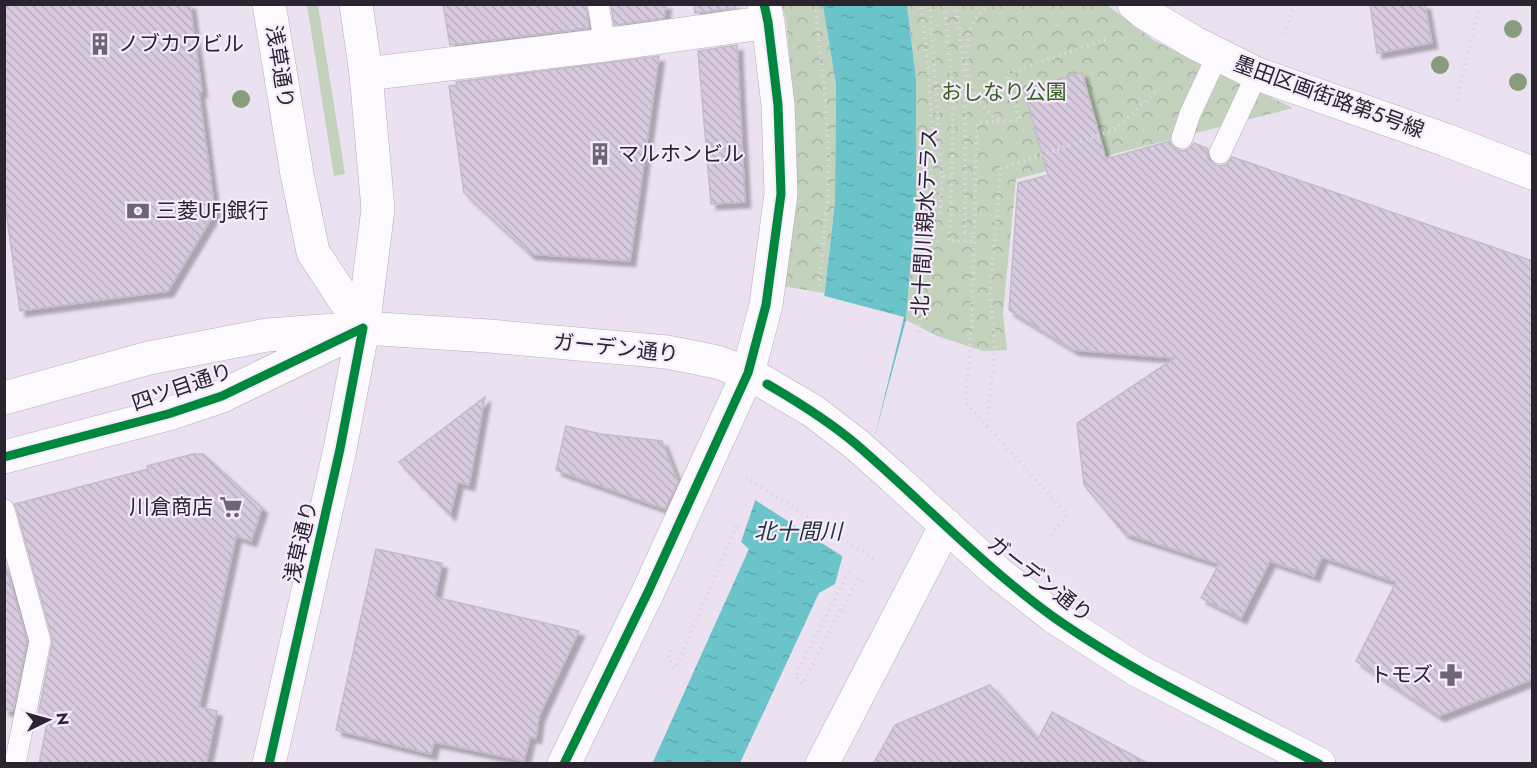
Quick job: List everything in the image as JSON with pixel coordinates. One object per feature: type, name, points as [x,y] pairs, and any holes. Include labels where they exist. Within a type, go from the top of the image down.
[{"type":"main road","name":"浅草通り","points":[[269,4],[297,174],[313,252],[363,328]]},
{"type":"main road","name":"浅草通り","points":[[269,764],[340,449],[363,328],[378,203],[366,74],[356,4]]},
{"type":"main road","name":"墨田区画街路第5号線","points":[[1134,4],[1178,33],[1257,74],[1533,173]]},
{"type":"main road","points":[[366,74],[605,45],[766,13],[778,105],[781,194],[757,378],[564,764]]},
{"type":"main road","name":"ガーデン通り","points":[[363,328],[500,337],[667,352],[717,362],[757,378],[813,411],[856,444],[998,573],[1062,622],[1137,670],[1319,764]]},
{"type":"main road","name":"四ツ目通り","points":[[4,398],[149,358],[267,335],[363,328]]},
{"type":"main road","name":"四ツ目通り","points":[[4,457],[168,414],[222,396],[363,328]]},
{"type":"main road","points":[[822,764],[946,525]]},
{"type":"lane","points":[[598,4],[605,45]]},
{"type":"lane","points":[[1182,138],[1190,114],[1218,54]]},
{"type":"lane","points":[[1220,153],[1257,74]]},
{"type":"lane","points":[[4,510],[40,641],[15,764]]},
{"type":"path","points":[[929,217],[940,214],[942,176],[930,4]]},
{"type":"path","points":[[944,4],[953,91],[949,241],[974,241]]},
{"type":"path","points":[[956,4],[965,58],[976,98],[1000,122]]},
{"type":"path","points":[[974,234],[965,232],[965,58],[974,20],[990,4]]},
{"type":"path","points":[[1285,34],[1294,4]]},
{"type":"path","points":[[1456,104],[1480,4]]},
{"type":"path","points":[[1050,536],[1067,514],[966,403],[972,320],[977,123],[1020,120],[1006,74],[1115,36]]},
{"type":"path","points":[[987,426],[994,345],[990,292],[1001,169],[1116,129],[1165,83]]},
{"type":"path","points":[[942,176],[952,178]]},
{"type":"path","points":[[746,477],[874,559]]},
{"type":"path","points":[[671,650],[668,659],[676,668],[738,522]]},
{"type":"path","points":[[849,572],[795,677],[803,684],[840,609],[843,613],[858,578],[869,587]]},
{"type":"green space","points":[[307,5],[318,5],[345,174],[334,176]]},
{"type":"green space","points":[[782,5],[823,5],[836,85],[835,203],[824,293],[782,286],[789,240],[796,127],[786,20]]},
{"type":"green space","name":"おしなり公園","points":[[907,5],[1107,5],[1155,41],[1293,108],[1016,179],[1003,313],[1007,350],[983,351],[937,336],[906,320],[916,198],[916,79]]},
{"type":"water","name":"北十間川","points":[[823,5],[907,5],[916,79],[916,198],[906,320],[835,584],[819,593],[740,763],[652,764],[749,549],[741,542],[824,297],[835,203],[836,85]]},
{"type":"pier","points":[[821,295],[904,317],[845,558],[752,498]]},
{"type":"building","points":[[4,4],[190,4],[215,212],[168,291],[20,311],[4,197]]},
{"type":"building","points":[[443,4],[586,4],[589,28],[450,45]]},
{"type":"building","points":[[611,4],[666,4],[664,18],[614,25]]},
{"type":"building","points":[[694,4],[735,4],[736,8],[695,13]]},
{"type":"building","points":[[1370,4],[1425,4],[1432,43],[1377,53]]},
{"type":"building","points":[[737,45],[745,202],[711,204],[698,51]]},
{"type":"building","name":"マルホンビル","points":[[659,56],[630,261],[530,254],[464,193],[449,86],[457,85],[456,82]]},
{"type":"building","points":[[1082,72],[1106,159],[1170,141],[1177,150],[1184,151],[1194,143],[1208,149],[1209,160],[1215,165],[1227,164],[1232,157],[1533,261],[1533,679],[1439,716],[1356,661],[1396,582],[1322,557],[1314,576],[1270,561],[1241,618],[1201,598],[1219,564],[1124,533],[1084,485],[1077,423],[1175,358],[1074,350],[1009,310],[1018,183],[1048,175],[1024,90]]},
{"type":"building","points":[[485,397],[469,485],[458,482],[450,515],[399,462]]},
{"type":"building","points":[[566,426],[601,434],[662,441],[678,482],[665,509],[556,470]]},
{"type":"building","points":[[193,454],[203,454],[262,508],[251,541],[236,536],[199,707],[217,711],[206,764],[39,764],[48,718],[38,716],[52,638],[15,504],[148,469],[147,466]]},
{"type":"building","points":[[376,549],[442,563],[435,597],[579,631],[539,716],[536,738],[530,737],[524,761],[434,742],[431,754],[336,730]]},
{"type":"building","points":[[4,560],[27,641],[13,711],[4,710]]},
{"type":"building","points":[[990,685],[1038,739],[1052,712],[1149,764],[873,764],[895,725]]},
{"type":"cycle path","points":[[564,764],[648,592],[748,373],[766,305],[781,194],[778,105],[764,4]]},
{"type":"cycle path","points":[[4,457],[168,414],[222,396],[363,328]]},
{"type":"cycle path","points":[[269,764],[340,449],[363,328]]},
{"type":"cycle path","points":[[767,384],[813,412],[846,436],[1026,597],[1052,616],[1149,676],[1319,764]]},
{"type":"place","name":"ノブカワビル","points":[[100,44]]},
{"type":"place","name":"マルホンビル","points":[[600,154]]},
{"type":"place","name":"三菱UFJ銀行","points":[[138,211]]},
{"type":"place","name":"川倉商店","points":[[231,507]]},
{"type":"place","name":"トモズ","points":[[1451,675]]}]
